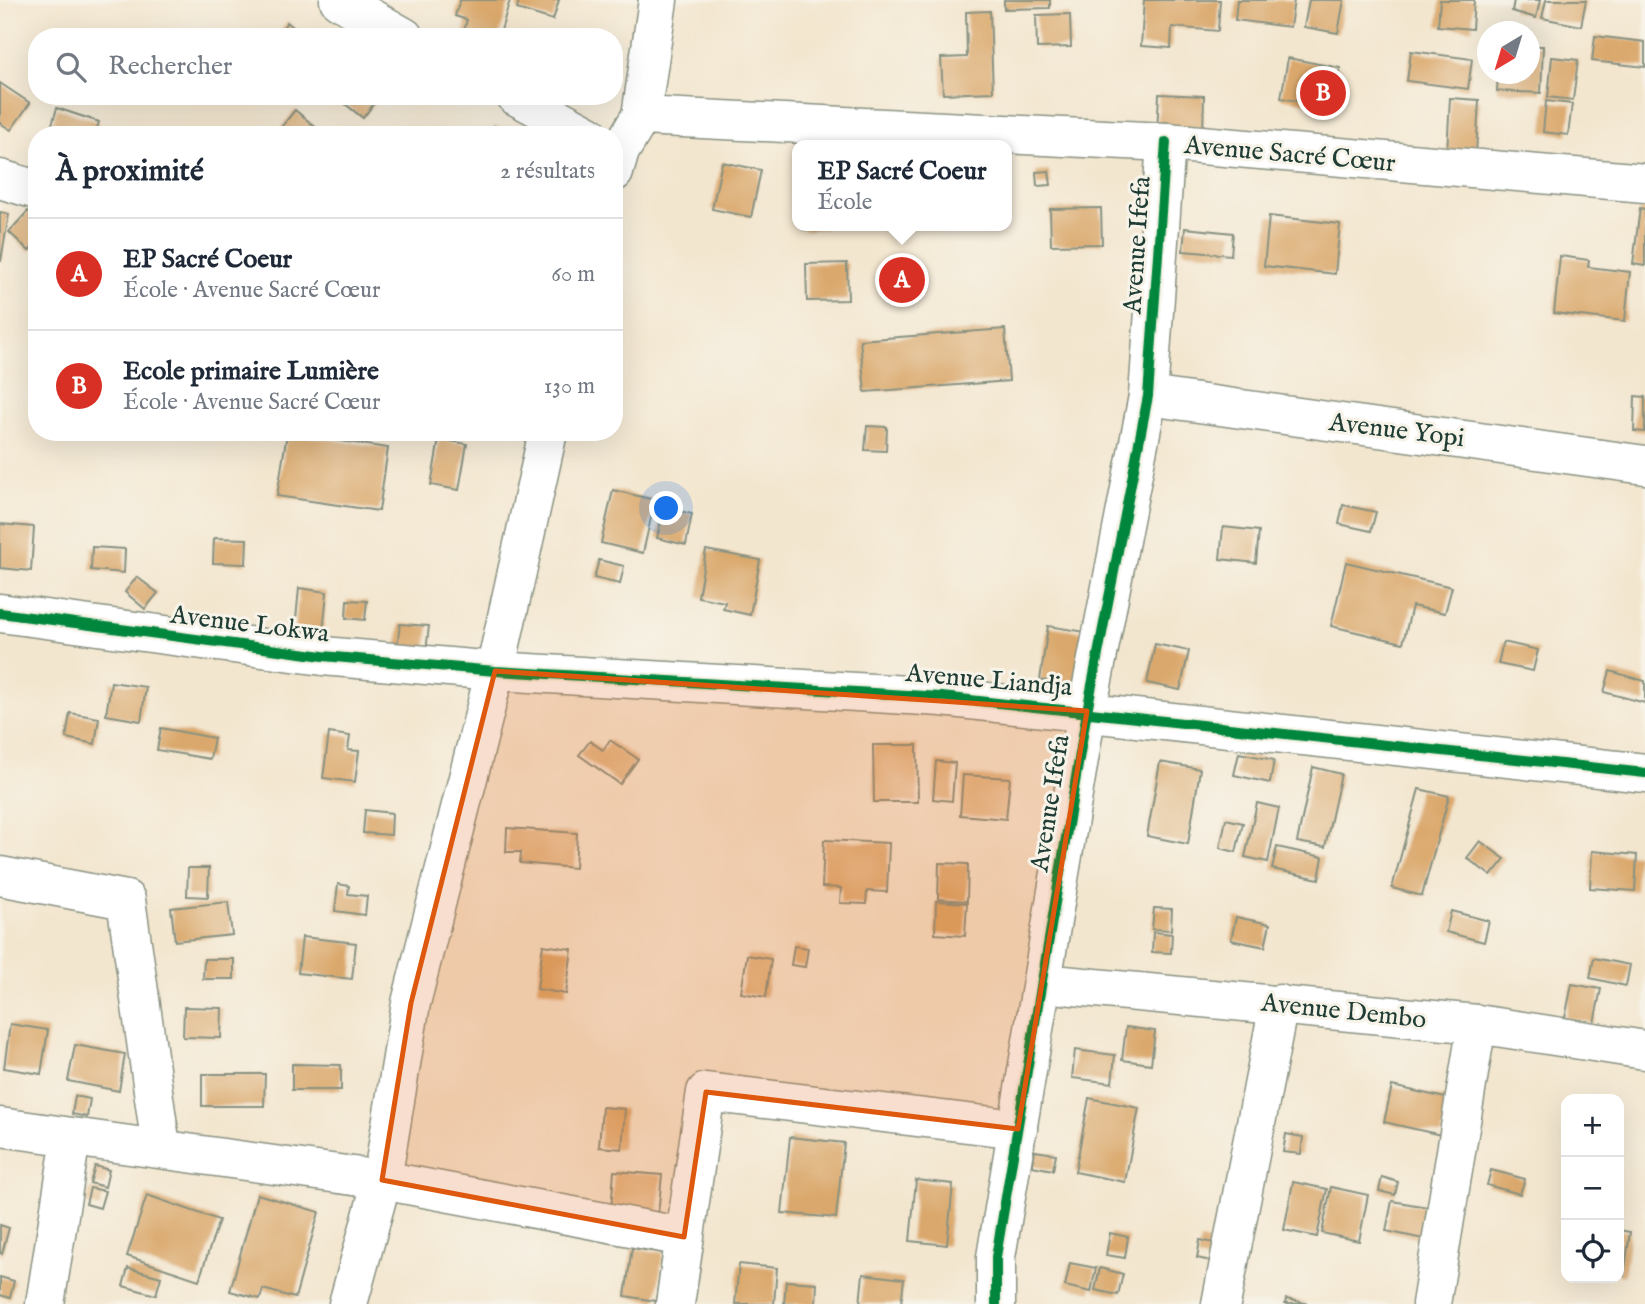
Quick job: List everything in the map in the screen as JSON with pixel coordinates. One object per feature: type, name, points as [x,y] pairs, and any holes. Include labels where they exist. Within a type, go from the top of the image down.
[{"type":"street","points":[[339,0],[388,28]]},
{"type":"street","points":[[623,136],[641,116],[659,0]]},
{"type":"street","points":[[531,105],[567,126]]},
{"type":"street","name":"Avenue Sacré Cœur","points":[[641,116],[1166,142],[1645,184]]},
{"type":"street","name":"Avenue Ifefa","points":[[996,1304],[996,1257],[1087,710],[1148,396],[1166,142]]},
{"type":"street","points":[[0,179],[28,187]]},
{"type":"street","name":"Avenue Yopi","points":[[1148,396],[1645,465]]},
{"type":"street","points":[[348,1304],[382,1180],[411,1003],[495,671],[536,441]]},
{"type":"street","name":"Avenue Lokwa","points":[[0,613],[323,656],[495,671]]},
{"type":"street","name":"Avenue Liandja","points":[[495,671],[942,697],[1087,710],[1645,773]]},
{"type":"street","points":[[0,876],[126,900],[161,1147]]},
{"type":"street","name":"Avenue Dembo","points":[[1042,983],[1478,1024],[1645,1050]]},
{"type":"street","points":[[1221,1304],[1279,1004]]},
{"type":"street","points":[[1430,1304],[1478,1024]]},
{"type":"street","points":[[675,1304],[706,1092],[1018,1129]]},
{"type":"street","points":[[0,1127],[71,1138],[161,1147],[382,1180],[684,1237]]},
{"type":"street","points":[[45,1304],[71,1138]]},
{"type":"highlighted area","points":[[495,671],[1087,711],[1018,1129],[706,1092],[684,1237],[382,1180],[411,1003]]},
{"type":"building","points":[[460,0],[510,0],[502,28],[465,28],[467,20],[455,16]]},
{"type":"building","points":[[519,0],[559,0],[553,20],[517,9]]},
{"type":"building","points":[[1004,0],[1050,0],[1050,8],[1004,9]]},
{"type":"building","points":[[1144,0],[1220,0],[1218,31],[1172,27],[1171,48],[1141,46]]},
{"type":"building","points":[[1237,0],[1294,0],[1290,27],[1235,20]]},
{"type":"building","points":[[1309,0],[1344,0],[1338,33],[1304,27]]},
{"type":"building","points":[[1440,0],[1474,0],[1472,29],[1438,26]]},
{"type":"building","points":[[1514,0],[1540,0],[1536,18],[1512,11]]},
{"type":"building","points":[[1546,0],[1586,0],[1581,26],[1542,18]]},
{"type":"building","points":[[990,11],[993,92],[943,94],[941,58],[967,57],[966,12]]},
{"type":"building","points":[[1070,14],[1071,47],[1037,48],[1036,15]]},
{"type":"building","points":[[287,22],[294,28],[283,28]]},
{"type":"building","points":[[1595,36],[1645,42],[1645,67],[1592,61]]},
{"type":"building","points":[[1540,46],[1543,46],[1541,93],[1497,91],[1497,84],[1540,84]]},
{"type":"building","points":[[1411,51],[1472,59],[1468,89],[1407,81]]},
{"type":"building","points":[[1552,57],[1578,60],[1573,100],[1548,97]]},
{"type":"building","points":[[1288,58],[1340,68],[1334,108],[1281,98]]},
{"type":"building","points":[[0,83],[28,102],[29,105],[11,130],[0,123]]},
{"type":"building","points":[[1159,94],[1204,96],[1203,134],[1157,132]]},
{"type":"building","points":[[1450,98],[1479,100],[1476,154],[1447,152]]},
{"type":"building","points":[[1546,101],[1572,104],[1568,135],[1543,132]]},
{"type":"building","points":[[346,105],[373,105],[363,118]]},
{"type":"building","points":[[57,108],[99,122],[98,126],[52,126]]},
{"type":"building","points":[[295,110],[314,126],[282,126]]},
{"type":"building","points":[[722,162],[761,170],[751,217],[712,209]]},
{"type":"building","points":[[1049,171],[1051,185],[1037,186],[1036,172]]},
{"type":"building","points":[[1101,208],[1102,244],[1051,245],[1050,209]]},
{"type":"building","points":[[1640,208],[1645,209],[1645,266],[1633,264]]},
{"type":"building","points":[[28,211],[28,250],[9,232]]},
{"type":"building","points":[[0,212],[9,214],[1,261],[0,261]]},
{"type":"building","points":[[1269,216],[1340,224],[1335,274],[1264,266]]},
{"type":"building","points":[[1185,228],[1233,233],[1231,255],[1183,251]]},
{"type":"building","points":[[1560,256],[1589,260],[1588,267],[1630,272],[1625,321],[1554,313]]},
{"type":"building","points":[[847,263],[848,300],[807,301],[806,264]]},
{"type":"building","points":[[1005,329],[1009,381],[865,392],[860,340]]},
{"type":"building","points":[[1635,396],[1645,397],[1645,432],[1634,431]]},
{"type":"building","points":[[867,426],[887,427],[886,451],[865,450]]},
{"type":"building","points":[[286,441],[341,441],[388,448],[379,511],[277,496]]},
{"type":"building","points":[[439,441],[467,444],[459,490],[431,485]]},
{"type":"building","points":[[613,490],[655,500],[643,553],[601,543]]},
{"type":"building","points":[[1343,505],[1376,512],[1371,531],[1339,524]]},
{"type":"building","points":[[664,507],[692,514],[686,545],[657,538]]},
{"type":"building","points":[[0,524],[34,527],[31,571],[0,568]]},
{"type":"building","points":[[1223,527],[1259,531],[1256,563],[1220,559]]},
{"type":"building","points":[[214,538],[247,539],[246,564],[213,563]]},
{"type":"building","points":[[92,547],[125,549],[124,573],[91,570]]},
{"type":"building","points":[[706,550],[760,560],[750,615],[723,609],[725,602],[698,597]]},
{"type":"building","points":[[599,560],[624,566],[620,584],[594,578]]},
{"type":"building","points":[[1346,562],[1452,587],[1445,613],[1412,606],[1403,643],[1331,626]]},
{"type":"building","points":[[137,577],[158,593],[145,609],[125,592]]},
{"type":"building","points":[[299,588],[327,592],[323,633],[295,630]]},
{"type":"building","points":[[347,600],[367,601],[365,620],[346,618]]},
{"type":"building","points":[[400,624],[429,626],[426,651],[397,648]]},
{"type":"building","points":[[1048,626],[1092,633],[1085,687],[1040,680]]},
{"type":"building","points":[[1503,642],[1538,650],[1533,671],[1498,664]]},
{"type":"building","points":[[1155,644],[1189,651],[1180,690],[1147,683]]},
{"type":"building","points":[[1610,671],[1645,681],[1645,703],[1604,692]]},
{"type":"building","points":[[111,682],[146,687],[141,721],[106,715]]},
{"type":"building","points":[[70,713],[99,718],[95,744],[66,738]]},
{"type":"building","points":[[161,728],[214,738],[210,759],[157,750]]},
{"type":"building","points":[[329,733],[350,736],[348,750],[359,751],[355,782],[323,778]]},
{"type":"building","points":[[610,740],[638,759],[620,784],[579,755],[590,741],[603,750]]},
{"type":"building","points":[[873,745],[917,745],[918,802],[874,802]]},
{"type":"building","points":[[1239,753],[1274,760],[1270,783],[1234,775]]},
{"type":"building","points":[[936,761],[955,763],[952,801],[933,799]]},
{"type":"building","points":[[1160,762],[1200,769],[1188,844],[1147,836]]},
{"type":"building","points":[[1313,767],[1341,774],[1325,847],[1297,842]]},
{"type":"building","points":[[963,775],[1010,778],[1006,819],[960,815]]},
{"type":"building","points":[[1419,789],[1449,796],[1422,896],[1392,888]]},
{"type":"building","points":[[1257,803],[1279,808],[1268,862],[1245,857]]},
{"type":"building","points":[[365,810],[392,813],[391,835],[363,833]]},
{"type":"building","points":[[1226,819],[1243,823],[1236,852],[1220,848]]},
{"type":"building","points":[[507,828],[577,833],[575,868],[520,863],[521,852],[506,852]]},
{"type":"building","points":[[824,840],[889,843],[887,892],[867,891],[866,904],[840,903],[841,888],[822,887]]},
{"type":"building","points":[[1480,841],[1505,859],[1491,876],[1467,858]]},
{"type":"building","points":[[1277,847],[1323,857],[1319,879],[1272,869]]},
{"type":"building","points":[[1592,851],[1637,855],[1635,891],[1590,888]]},
{"type":"building","points":[[939,863],[968,864],[967,901],[938,899]]},
{"type":"building","points":[[188,868],[209,868],[208,897],[187,896]]},
{"type":"building","points":[[338,884],[349,886],[348,894],[367,896],[365,915],[335,911]]},
{"type":"building","points":[[936,901],[967,903],[965,936],[935,934]]},
{"type":"building","points":[[228,902],[232,935],[175,941],[171,908]]},
{"type":"building","points":[[1154,908],[1172,909],[1171,930],[1152,929]]},
{"type":"building","points":[[1451,911],[1489,921],[1484,942],[1446,932]]},
{"type":"building","points":[[1236,917],[1270,924],[1265,947],[1231,940]]},
{"type":"building","points":[[1153,932],[1172,934],[1171,953],[1152,952]]},
{"type":"building","points":[[302,937],[356,943],[352,979],[298,973]]},
{"type":"building","points":[[543,945],[572,949],[566,994],[537,989]]},
{"type":"building","points":[[794,946],[808,948],[805,967],[791,965]]},
{"type":"building","points":[[747,955],[771,959],[766,997],[741,993]]},
{"type":"building","points":[[1594,958],[1630,965],[1626,986],[1590,978]]},
{"type":"building","points":[[204,959],[234,959],[234,979],[203,979]]},
{"type":"building","points":[[1572,984],[1601,989],[1594,1023],[1565,1018]]},
{"type":"building","points":[[184,1007],[222,1008],[221,1038],[183,1037]]},
{"type":"building","points":[[10,1024],[48,1030],[41,1074],[4,1068]]},
{"type":"building","points":[[1126,1027],[1155,1031],[1151,1064],[1122,1060]]},
{"type":"building","points":[[75,1045],[125,1054],[119,1091],[68,1081]]},
{"type":"building","points":[[1075,1050],[1115,1055],[1112,1083],[1072,1078]]},
{"type":"building","points":[[292,1064],[341,1065],[341,1090],[292,1090]]},
{"type":"building","points":[[202,1074],[265,1074],[264,1106],[202,1106]]},
{"type":"building","points":[[1392,1086],[1450,1099],[1441,1135],[1384,1122]]},
{"type":"building","points":[[75,1096],[90,1099],[87,1117],[72,1114]]},
{"type":"building","points":[[1089,1098],[1139,1108],[1125,1182],[1075,1172]]},
{"type":"building","points":[[602,1107],[625,1109],[622,1149],[599,1147]]},
{"type":"building","points":[[1286,1134],[1303,1137],[1301,1154],[1283,1152]]},
{"type":"building","points":[[790,1137],[844,1143],[836,1218],[782,1213]]},
{"type":"building","points":[[1035,1151],[1056,1154],[1053,1170],[1032,1166]]},
{"type":"building","points":[[95,1166],[109,1170],[105,1187],[90,1183]]},
{"type":"building","points":[[1491,1170],[1525,1179],[1520,1194],[1487,1185]]},
{"type":"building","points":[[614,1171],[662,1175],[658,1214],[611,1210]]},
{"type":"building","points":[[1382,1177],[1398,1182],[1395,1195],[1379,1191]]},
{"type":"building","points":[[916,1180],[953,1184],[947,1245],[910,1241]]},
{"type":"building","points":[[1293,1182],[1327,1189],[1317,1237],[1284,1230]]},
{"type":"building","points":[[1331,1187],[1368,1195],[1359,1241],[1322,1233]]},
{"type":"building","points":[[90,1188],[105,1191],[100,1208],[86,1204]]},
{"type":"building","points":[[257,1194],[319,1212],[295,1298],[263,1289],[260,1299],[230,1291]]},
{"type":"building","points":[[147,1195],[219,1220],[199,1280],[127,1256]]},
{"type":"building","points":[[1392,1201],[1434,1208],[1428,1240],[1386,1231]]},
{"type":"building","points":[[0,1225],[9,1228],[2,1254],[0,1253]]},
{"type":"building","points":[[1624,1231],[1630,1232],[1624,1276]]},
{"type":"building","points":[[1110,1233],[1128,1237],[1125,1258],[1106,1255]]},
{"type":"building","points":[[1200,1240],[1228,1246],[1224,1264],[1197,1258]]},
{"type":"building","points":[[632,1248],[663,1253],[656,1301],[625,1296]]},
{"type":"building","points":[[1070,1263],[1096,1268],[1091,1292],[1065,1286]]},
{"type":"building","points":[[739,1264],[777,1268],[774,1304],[735,1304]]},
{"type":"building","points":[[128,1268],[161,1277],[156,1295],[123,1286]]},
{"type":"building","points":[[1100,1268],[1123,1274],[1118,1295],[1095,1290]]},
{"type":"building","points":[[863,1274],[904,1279],[901,1304],[860,1304]]},
{"type":"building","points":[[0,1277],[14,1281],[10,1298],[0,1295]]},
{"type":"building","points":[[786,1281],[817,1283],[816,1304],[784,1304]]},
{"type":"building","points":[[1286,1299],[1306,1303],[1285,1304]]},
{"type":"cycle path","points":[[996,1304],[996,1257],[1087,711],[1148,396],[1166,142]]},
{"type":"cycle path","points":[[0,613],[323,656],[495,671],[942,697],[1645,773]]},
{"type":"place","name":"Ecole primaire Lumière","points":[[1323,93]]},
{"type":"place","name":"EP Sacré Coeur","points":[[902,280]]}]
